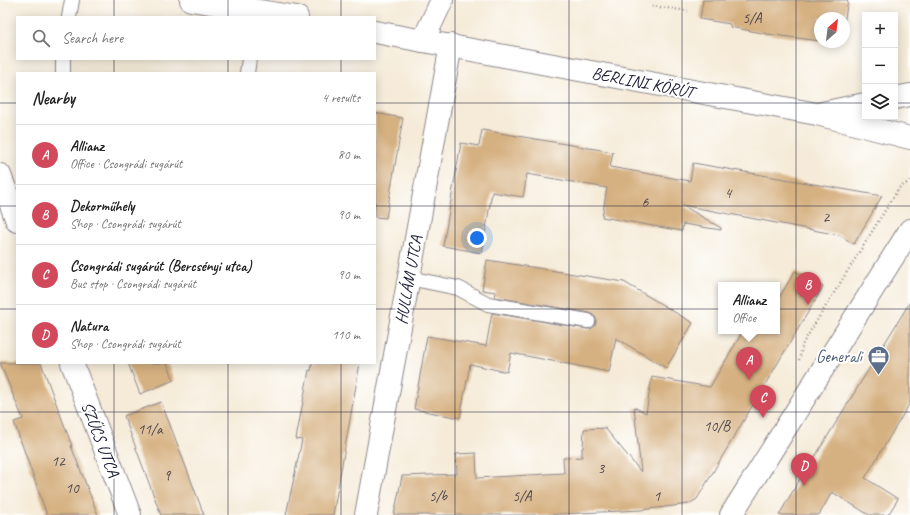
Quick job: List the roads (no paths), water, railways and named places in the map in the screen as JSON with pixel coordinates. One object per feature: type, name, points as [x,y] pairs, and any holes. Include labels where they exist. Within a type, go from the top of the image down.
[{"type":"street","points":[[191,0],[256,13],[287,16]]},
{"type":"street","points":[[424,40],[442,0]]},
{"type":"street","name":"BERLINI KÖRÚT","points":[[376,32],[817,114],[910,138]]},
{"type":"street","name":"HULLÁM UTCA","points":[[366,515],[451,45]]},
{"type":"street","points":[[898,97],[910,95]]},
{"type":"street","points":[[817,114],[862,105]]},
{"type":"street","points":[[0,175],[10,215]]},
{"type":"street","points":[[731,515],[910,230]]},
{"type":"street","name":"SZŰCS UTCA","points":[[72,364],[130,515]]},
{"type":"lane","points":[[69,16],[72,0]]},
{"type":"lane","points":[[63,60],[63,72]]},
{"type":"lane","points":[[247,72],[249,60]]},
{"type":"lane","points":[[409,278],[458,288],[488,304],[588,322]]},
{"type":"place","name":"Dekorműhely","points":[[808,305]]},
{"type":"place","name":"Generali","points":[[878,376]]},
{"type":"place","name":"Allianz","points":[[749,380]]},
{"type":"place","name":"Csongrádi sugárút (Bercsényi utca)","points":[[763,418]]},
{"type":"place","name":"Natura","points":[[804,486]]}]
